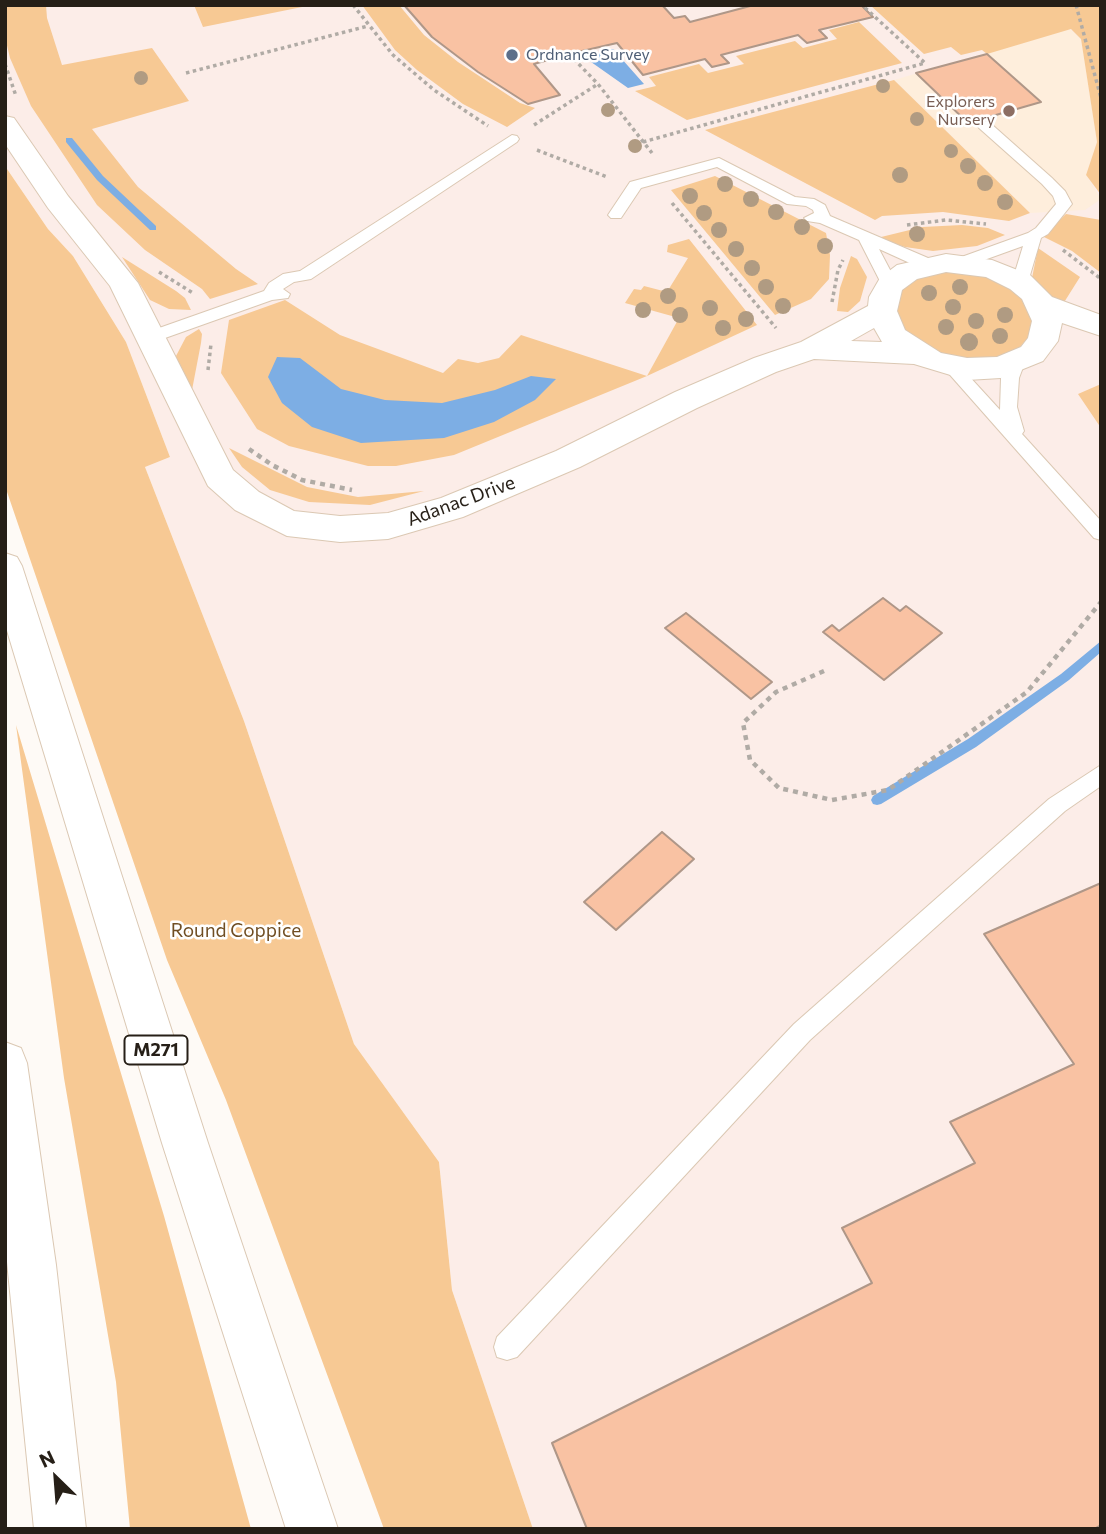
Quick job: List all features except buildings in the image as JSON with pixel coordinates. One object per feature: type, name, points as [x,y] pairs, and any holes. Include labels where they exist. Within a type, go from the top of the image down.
[{"type":"main road","name":"Adanac Drive","points":[[14,114],[58,202],[123,283],[220,478],[247,501],[287,523],[340,529],[388,526],[451,508],[568,459],[686,400],[765,365],[812,349],[886,298]]},
{"type":"main road","points":[[1041,303],[1047,321],[1043,341],[1031,354],[1017,362],[984,369],[951,367],[918,354],[894,337],[886,324],[886,298],[907,272],[929,265],[962,263],[992,269],[1020,282],[1041,303],[1101,326]]},
{"type":"main road","points":[[1043,341],[1101,336]]},
{"type":"main road","name":"Adanac Drive","points":[[812,349],[918,354]]},
{"type":"main road","name":"M271","points":[[5,566],[185,1143],[312,1529]]},
{"type":"main road","points":[[5,1063],[32,1265],[60,1529]]},
{"type":"lane","points":[[984,125],[1060,194],[1064,204],[1034,236],[1020,282]]},
{"type":"lane","points":[[151,337],[270,295],[284,293],[300,283],[305,275],[512,139]]},
{"type":"lane","points":[[616,215],[635,185],[719,162],[792,201],[796,211],[807,218],[823,219],[929,265]]},
{"type":"lane","points":[[962,263],[1034,236]]},
{"type":"lane","points":[[866,239],[886,298]]},
{"type":"lane","points":[[1016,437],[1008,407],[1010,379],[1017,362]]},
{"type":"lane","points":[[951,367],[1101,533]]},
{"type":"lane","points":[[507,1347],[802,1032],[1057,805],[1101,774]]},
{"type":"path","points":[[353,5],[393,55],[434,90],[481,122],[512,139],[585,170],[663,192],[781,334]]},
{"type":"path","points":[[643,142],[925,63],[862,5]]},
{"type":"path","points":[[1076,5],[1101,98]]},
{"type":"path","points":[[186,73],[368,26]]},
{"type":"path","points":[[569,54],[598,84],[666,170],[635,185]]},
{"type":"path","points":[[5,64],[14,114]]},
{"type":"path","points":[[512,139],[598,84]]},
{"type":"path","points":[[831,309],[838,270],[847,252],[866,239],[889,229],[918,222],[946,220],[1003,226],[1034,236],[1080,261],[1101,279]]},
{"type":"path","points":[[152,268],[202,300],[212,317],[208,372]]},
{"type":"path","points":[[240,442],[272,465],[302,480],[343,490],[357,490]]},
{"type":"path","points":[[824,671],[776,691],[743,723],[750,760],[779,788],[832,800],[888,790],[1027,692],[1101,602]]},
{"type":"shaded area","points":[[5,5],[1060,5],[1081,39],[1097,142],[1086,175],[1101,195],[1101,1529],[533,1529],[452,1290],[439,1162],[354,1044],[244,721],[145,467],[170,457],[126,342],[73,256],[48,229],[5,166]]},
{"type":"shaded area","name":"Explorers Nursery","points":[[1070,29],[1081,39],[1097,142],[1086,175],[1101,199],[1085,210],[1030,213],[894,80]]},
{"type":"green space","points":[[5,5],[46,5],[47,18],[62,65],[152,48],[189,101],[92,129],[138,187],[236,269],[258,284],[210,299],[202,289],[145,250],[97,205],[31,106],[10,58],[5,37]]},
{"type":"green space","points":[[194,5],[312,5],[203,27]]},
{"type":"green space","points":[[362,5],[399,5],[424,35],[458,62],[520,103],[535,108],[507,127],[463,104],[395,50]]},
{"type":"green space","points":[[870,5],[1101,5],[1101,195],[1086,175],[1097,142],[1081,39],[1071,29],[987,54],[982,50],[961,55],[951,47],[924,54]]},
{"type":"green space","points":[[859,22],[902,63],[687,120],[635,91],[656,86],[649,77],[699,64],[708,73],[744,64],[736,56],[795,41],[803,48],[837,39],[829,30]]},
{"type":"green space","points":[[894,80],[1030,213],[1009,221],[943,212],[882,216],[875,220],[705,130]]},
{"type":"green space","name":"Round Coppice","points":[[5,166],[48,229],[73,256],[126,342],[170,457],[145,467],[244,721],[354,1044],[439,1162],[452,1290],[533,1529],[384,1529],[226,1100],[167,960],[5,486]]},
{"type":"green space","points":[[715,176],[826,233],[830,255],[829,279],[811,299],[775,315],[671,190]]},
{"type":"green space","points":[[1066,214],[1101,220],[1101,273],[1072,251],[1042,236]]},
{"type":"green space","points":[[962,225],[988,228],[1005,235],[977,246],[933,251],[905,247],[877,238],[922,227]]},
{"type":"green space","points":[[689,239],[757,325],[647,376],[679,318],[625,303],[634,289],[641,290],[644,286],[667,292],[688,258],[667,252],[668,245]]},
{"type":"green space","points":[[1038,248],[1080,277],[1063,304],[1050,297],[1032,278]]},
{"type":"green space","points":[[851,256],[857,259],[867,277],[860,301],[848,312],[837,311],[840,288]]},
{"type":"green space","points":[[122,257],[176,291],[185,298],[191,310],[169,309],[150,300]]},
{"type":"green space","points":[[947,271],[989,277],[1022,297],[1031,311],[1033,325],[1028,338],[1017,350],[979,361],[934,353],[902,330],[896,317],[900,291],[911,281]]},
{"type":"green space","points":[[285,300],[340,335],[443,373],[458,359],[478,363],[499,358],[521,335],[647,376],[454,455],[396,466],[368,466],[289,446],[257,429],[221,373],[229,320]]},
{"type":"green space","points":[[199,329],[202,334],[201,343],[192,390],[177,365],[176,356],[186,337]]},
{"type":"green space","points":[[1101,384],[1101,428],[1078,394]]},
{"type":"green space","points":[[229,448],[307,487],[358,497],[424,491],[370,505],[309,502],[270,490],[242,467]]},
{"type":"green space","points":[[16,725],[164,1216],[251,1529],[130,1529],[116,1382],[64,1078]]},
{"type":"water","points":[[613,49],[644,84],[628,88],[584,57]]},
{"type":"water","points":[[277,357],[300,358],[341,389],[385,400],[442,403],[495,390],[531,376],[556,379],[535,400],[494,422],[444,438],[361,443],[312,427],[282,403],[268,377]]},
{"type":"waterway","points":[[69,140],[100,178],[153,228]]},
{"type":"waterway","points":[[877,800],[972,743],[1065,677],[1101,645]]},
{"type":"place","name":"Ordnance Survey","points":[[512,55]]},
{"type":"place","name":"Explorers Nursery","points":[[1009,111]]}]
